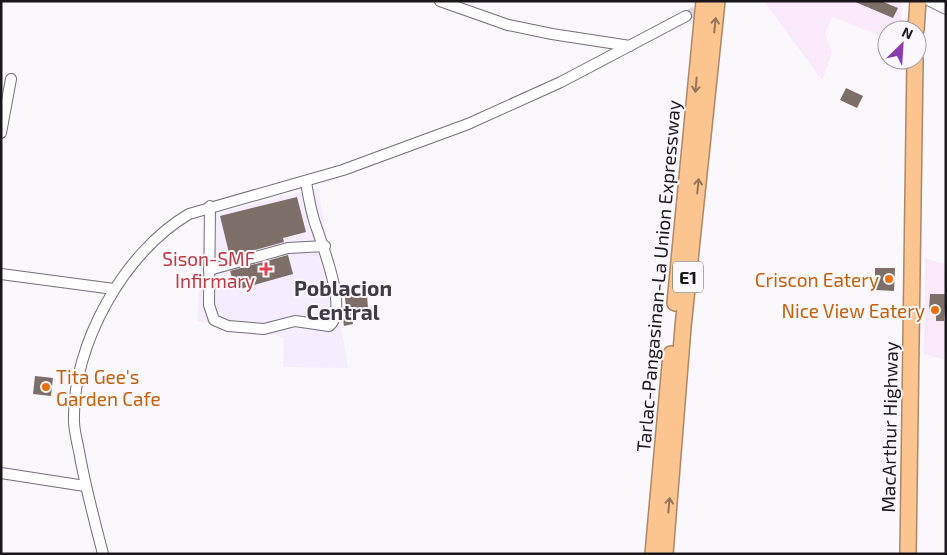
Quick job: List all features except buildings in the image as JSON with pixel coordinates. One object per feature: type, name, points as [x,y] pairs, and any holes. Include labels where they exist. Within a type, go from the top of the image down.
[{"type":"highway","name":"Tarlac-Pangasinan-La Union Expressway","points":[[653,554],[704,1]]},
{"type":"highway","name":"Tarlac-Pangasinan-La Union Expressway","points":[[666,554],[683,327],[717,1]]},
{"type":"highway","points":[[917,20],[918,1]]},
{"type":"highway","name":"MacArthur Highway","points":[[908,554],[915,70]]},
{"type":"street","points":[[440,1],[508,25],[630,46]]},
{"type":"street","points":[[930,1],[946,9]]},
{"type":"street","points":[[103,554],[85,486],[74,421],[77,383],[88,340],[114,289],[154,238],[168,226],[189,214],[210,206],[306,182],[468,124],[561,82],[686,16]]},
{"type":"street","points":[[1,133],[4,96],[11,80]]},
{"type":"street","points":[[210,206],[209,270],[211,314],[214,320],[228,326],[264,329],[295,321],[329,326],[336,316],[336,304],[325,246],[314,220],[306,182]]},
{"type":"street","points":[[209,270],[288,248],[325,246]]},
{"type":"street","points":[[1,274],[114,289]]},
{"type":"street","points":[[1,473],[85,486]]},
{"type":"shaded area","points":[[764,1],[902,1],[901,20],[877,20],[877,34],[832,17],[825,34],[832,53],[822,80]]},
{"type":"shaded area","name":"Sison-SMF Infirmary","points":[[318,188],[348,368],[283,367],[284,337],[197,321],[204,216]]},
{"type":"shaded area","name":"Nice View Eatery","points":[[925,258],[946,265],[946,360],[924,354]]},
{"type":"tunnel","points":[[686,16],[708,5]]},
{"type":"place","name":"Sison-SMF Infirmary","points":[[266,269]]},
{"type":"place","name":"Criscon Eatery","points":[[889,279]]},
{"type":"place","name":"Nice View Eatery","points":[[935,310]]},
{"type":"place","name":"Tita Gee's Garden Cafe","points":[[46,387]]},
{"type":"district","name":"Poblacion Central","points":[[343,299]]}]
